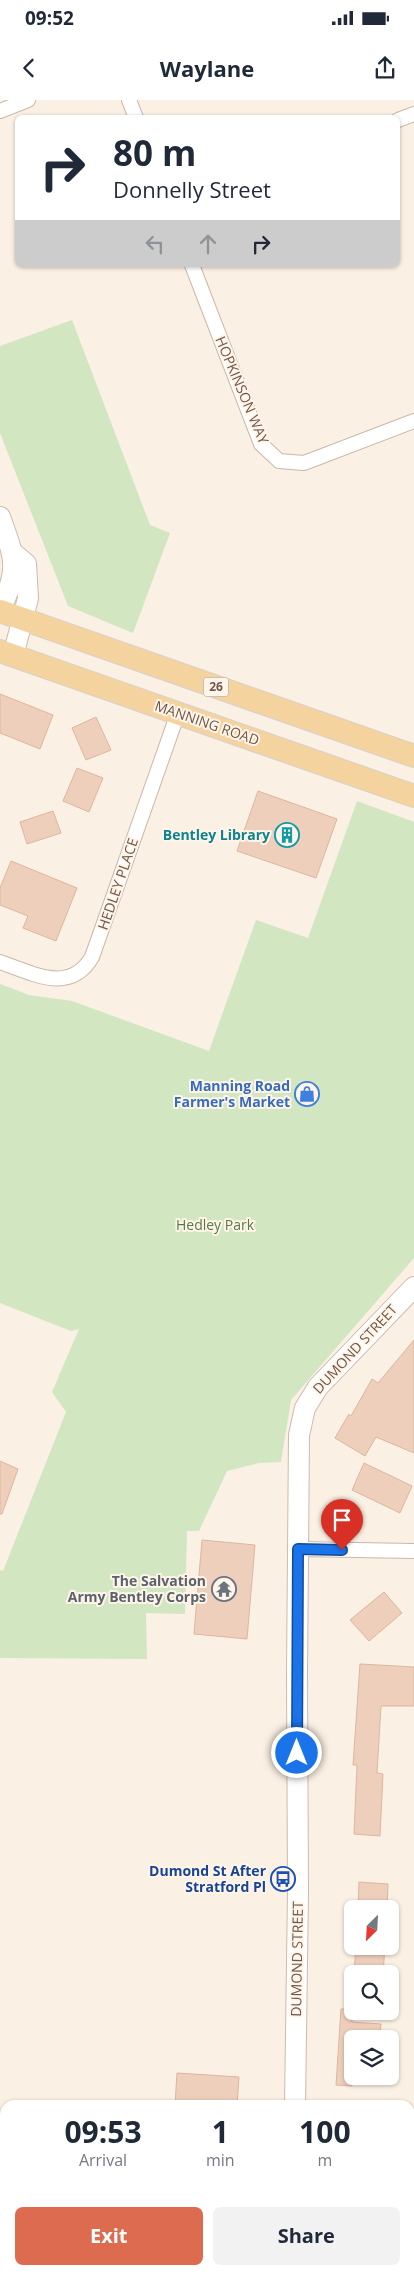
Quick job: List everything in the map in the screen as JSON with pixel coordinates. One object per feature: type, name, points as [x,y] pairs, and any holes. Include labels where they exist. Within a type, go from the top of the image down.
[{"type":"main road","name":"26","points":[[0,611],[414,756]]},
{"type":"main road","name":"MANNING ROAD","points":[[7,653],[414,796]]},
{"type":"street","points":[[0,111],[28,100]]},
{"type":"street","points":[[130,100],[135,115]]},
{"type":"street","points":[[400,119],[414,114]]},
{"type":"street","name":"HOPKINSON WAY","points":[[193,267],[261,444],[279,461],[304,463],[414,421]]},
{"type":"street","points":[[0,517],[14,553],[13,573],[9,591],[0,611]]},
{"type":"street","points":[[7,653],[23,620],[28,598],[26,564],[14,553]]},
{"type":"street","name":"HEDLEY PLACE","points":[[0,962],[52,979],[74,976],[86,967],[92,957],[178,713]]},
{"type":"street","name":"DUMOND STREET","points":[[295,2100],[298,1892],[299,1435],[305,1408],[318,1387],[414,1287]]},
{"type":"street","points":[[298,1549],[414,1550]]},
{"type":"green space","points":[[72,320],[150,525],[170,533],[133,633],[68,606],[0,433],[0,346]]},
{"type":"green space","name":"Hedley Park","points":[[357,801],[414,822],[414,1258],[291,1400],[281,1462],[259,1463],[227,1471],[199,1531],[187,1531],[185,1614],[146,1613],[147,1659],[0,1658],[0,1570],[3,1571],[66,1412],[52,1392],[79,1329],[71,1331],[0,1303],[0,984],[29,995],[72,1001],[209,1051],[256,920],[308,938]]},
{"type":"building","points":[[0,694],[53,715],[40,749],[0,733]]},
{"type":"building","points":[[96,717],[111,750],[86,760],[72,728]]},
{"type":"building","points":[[77,768],[103,778],[89,812],[63,801]]},
{"type":"building","name":"Bentley Library","points":[[258,791],[337,819],[316,878],[237,851]]},
{"type":"building","points":[[53,811],[61,833],[27,844],[20,822]]},
{"type":"building","points":[[11,861],[77,888],[56,941],[23,928],[28,916],[0,905],[0,888]]},
{"type":"building","points":[[414,1340],[414,1453],[376,1437],[365,1456],[335,1438],[349,1414],[351,1416],[372,1379],[378,1383]]},
{"type":"building","points":[[0,1461],[18,1469],[2,1514],[0,1514]]},
{"type":"building","points":[[364,1463],[412,1486],[400,1513],[352,1490]]},
{"type":"building","points":[[202,1540],[255,1545],[247,1639],[194,1634]]},
{"type":"building","points":[[384,1592],[402,1613],[369,1641],[350,1620]]},
{"type":"building","points":[[360,1664],[414,1667],[414,1706],[381,1706],[377,1773],[383,1774],[380,1836],[354,1834],[357,1765],[353,1765]]},
{"type":"building","points":[[359,1882],[388,1884],[387,1900],[358,1900]]},
{"type":"building","points":[[355,1955],[384,1955],[384,1965],[355,1965]]},
{"type":"building","points":[[341,2009],[344,2009],[344,2020],[381,2024],[381,2030],[344,2030],[344,2085],[352,2086],[336,2085]]},
{"type":"building","points":[[177,2073],[239,2077],[237,2100],[175,2100]]},
{"type":"place","name":"Bentley Library","points":[[287,835]]},
{"type":"place","name":"Manning Road Farmer's Market","points":[[307,1094]]},
{"type":"place","name":"The Salvation Army Bentley Corps","points":[[224,1589]]},
{"type":"place","name":"Dumond St After Stratford Pl","points":[[283,1879]]},
{"type":"route","points":[[297,1753],[298,1549],[342,1550]]}]
